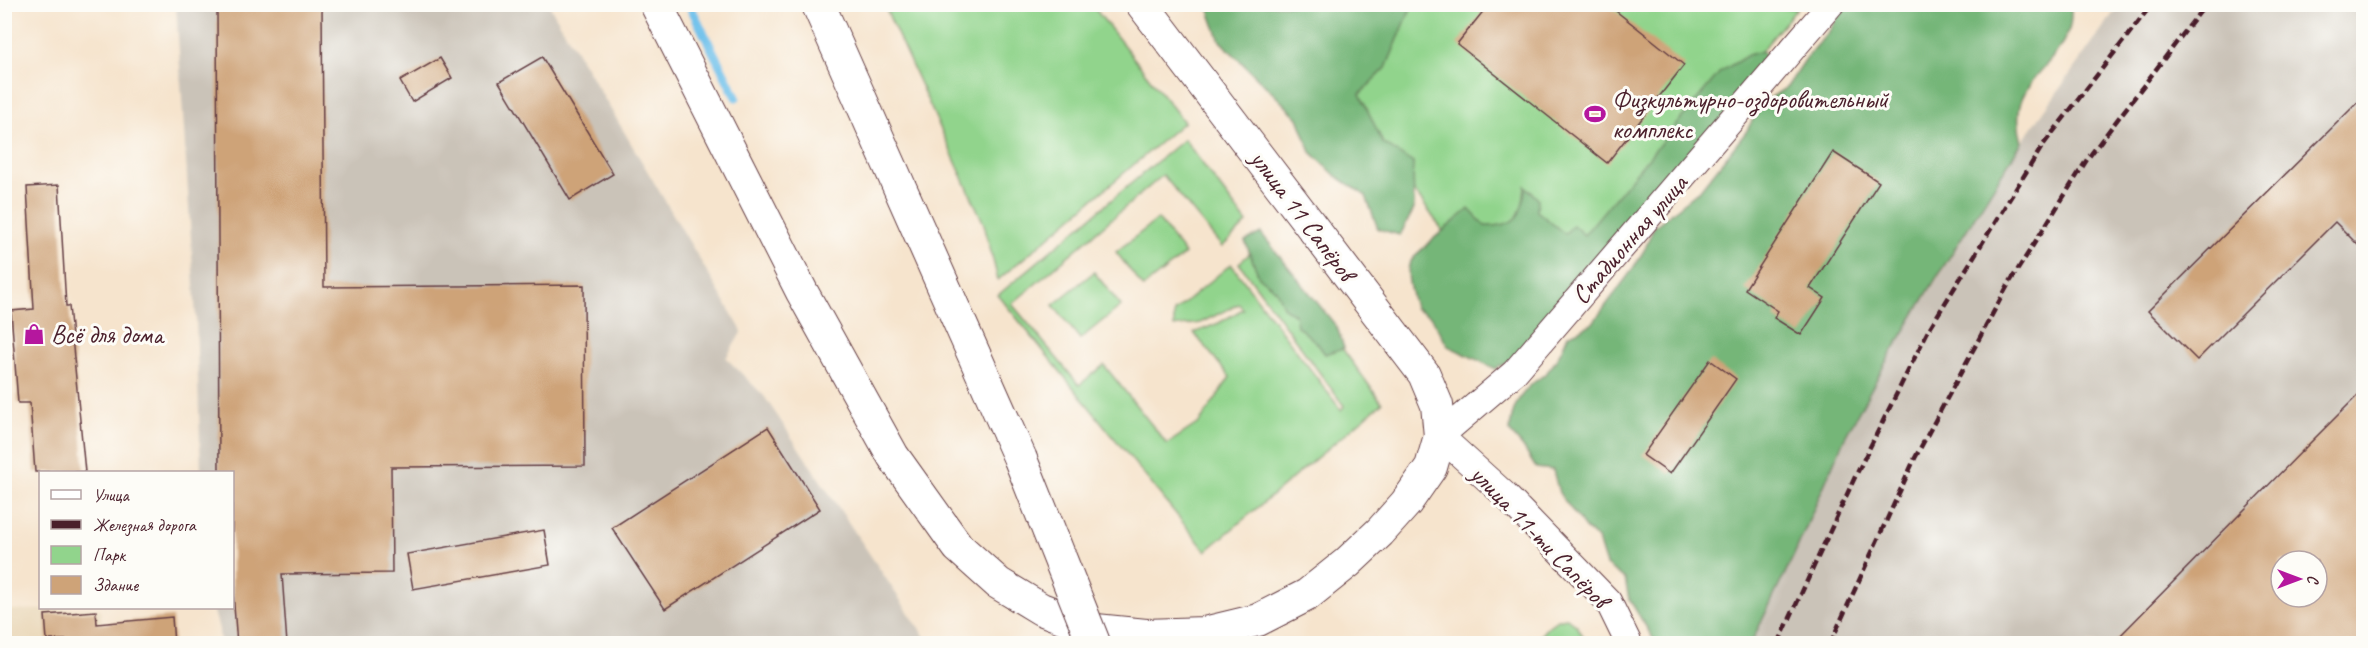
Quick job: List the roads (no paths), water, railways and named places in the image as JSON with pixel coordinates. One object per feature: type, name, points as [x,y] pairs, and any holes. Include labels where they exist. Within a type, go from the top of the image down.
[{"type":"main road","points":[[818,4],[1020,458],[1094,644]]},
{"type":"street","points":[[656,4],[802,292],[893,456],[958,547],[998,584],[1041,609],[1096,630],[1146,635],[1204,633],[1258,620],[1307,595],[1347,563],[1380,532],[1406,502],[1431,467],[1440,436]]},
{"type":"street","points":[[834,4],[855,86]]},
{"type":"street","name":"улица 11 Сапёров","points":[[1142,4],[1424,374],[1437,405],[1440,436]]},
{"type":"street","name":"Стадионная улица","points":[[1440,436],[1514,373],[1831,4]]},
{"type":"street","name":"улица 11-ти Сапёров","points":[[1440,436],[1504,494],[1608,601],[1629,644]]},
{"type":"waterway","points":[[689,4],[736,97]]},
{"type":"railway","points":[[1778,644],[1855,477],[1929,329],[2043,145],[2152,4]]},
{"type":"railway","points":[[1830,644],[1915,458],[2008,285],[2088,158],[2206,4]]},
{"type":"place","name":"Физкультурно-оздоровительный комплекс","points":[[1595,114]]},
{"type":"place","name":"Всё для дома","points":[[34,334]]}]
